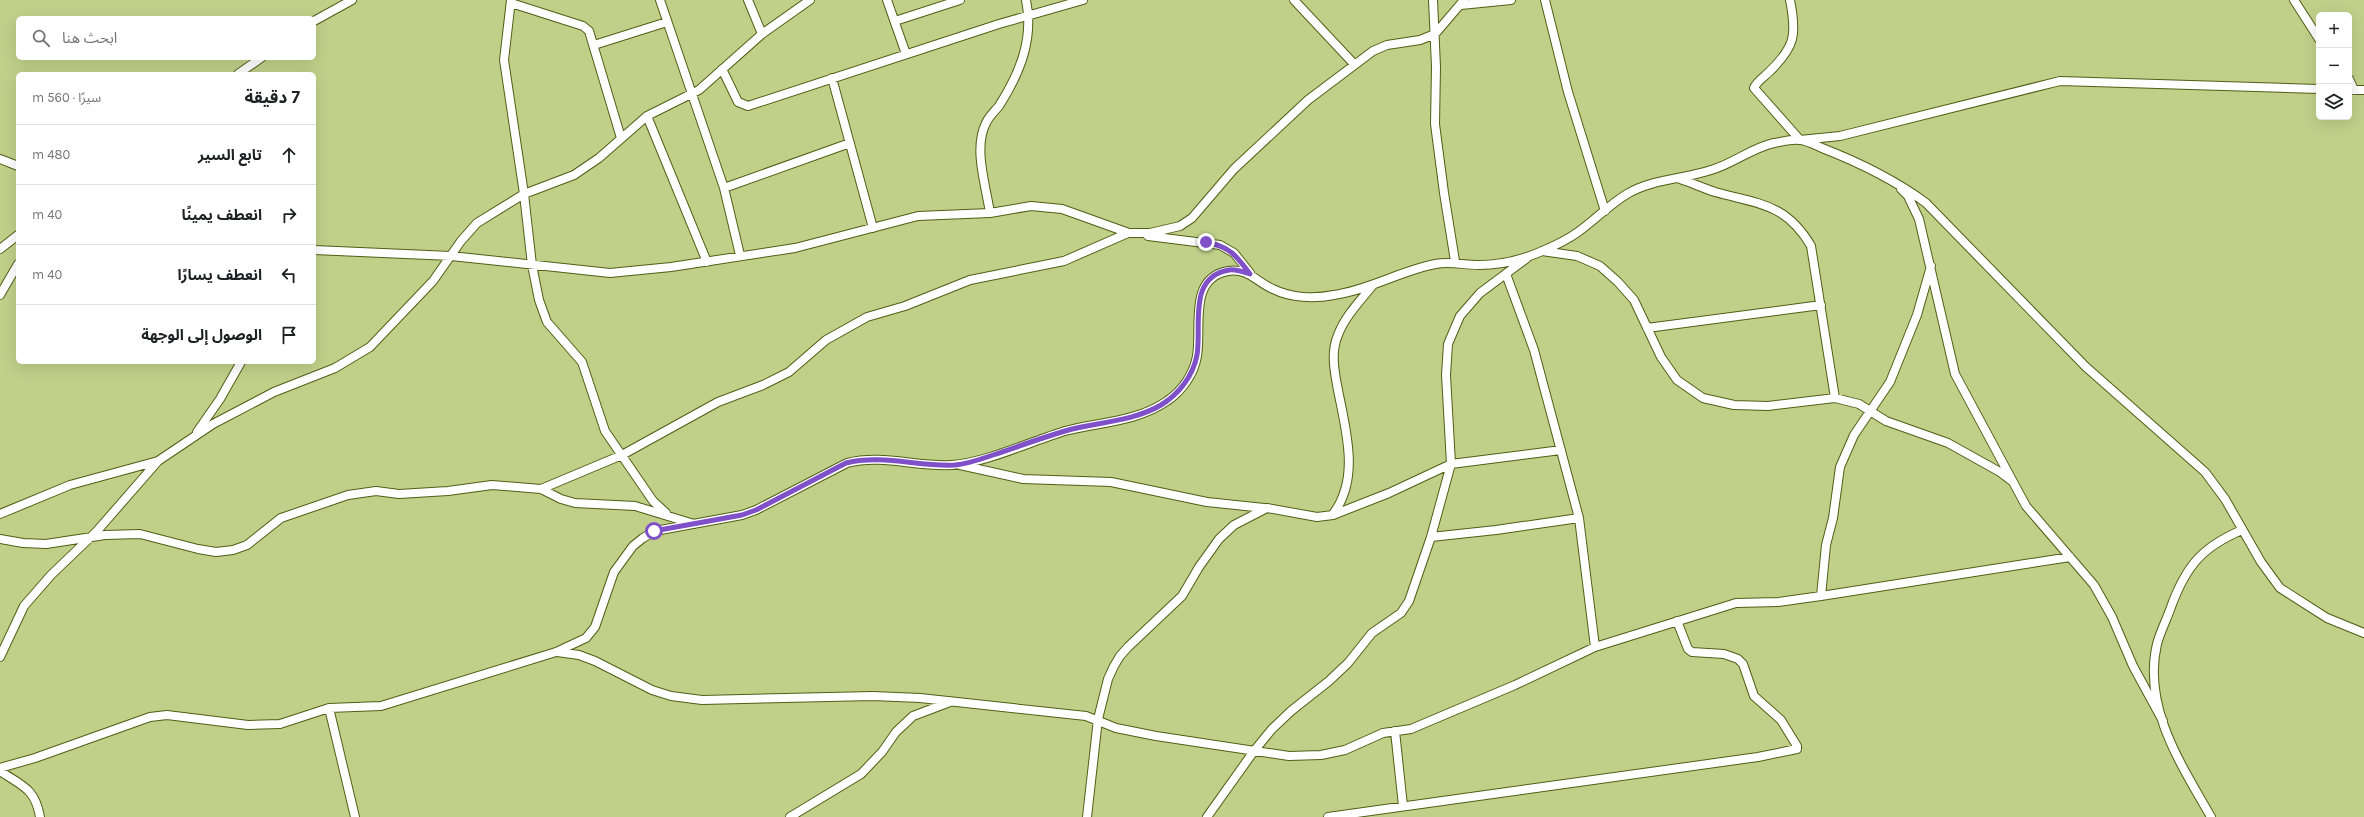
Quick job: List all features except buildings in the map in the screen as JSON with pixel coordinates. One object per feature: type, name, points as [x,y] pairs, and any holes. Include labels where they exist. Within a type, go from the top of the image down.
[{"type":"street","points":[[316,20],[352,0]]},
{"type":"street","points":[[660,0],[724,188],[740,255]]},
{"type":"street","points":[[748,0],[762,34]]},
{"type":"street","points":[[0,657],[24,606],[51,575],[89,538],[158,461],[213,424],[274,392],[335,368],[370,347],[433,281],[450,256],[477,223],[524,194],[574,175],[599,158],[647,116],[692,94],[762,34],[810,0]]},
{"type":"street","points":[[888,0],[906,54]]},
{"type":"street","points":[[895,21],[960,0]]},
{"type":"street","points":[[990,212],[982,163],[981,143],[986,123],[1016,77],[1023,60],[1029,31],[1029,14],[1026,0]]},
{"type":"street","points":[[722,69],[738,102],[748,106],[1029,14],[1083,0]]},
{"type":"street","points":[[1294,0],[1354,64]]},
{"type":"street","points":[[1433,0],[1435,34],[1435,124],[1444,192],[1456,261]]},
{"type":"street","points":[[541,489],[622,455],[718,402],[763,385],[789,372],[826,340],[867,317],[905,306],[970,280],[1064,261],[1128,233],[1163,231],[1180,226],[1192,218],[1234,169],[1308,100],[1373,50],[1387,45],[1420,40],[1435,34],[1462,3],[1511,0]]},
{"type":"street","points":[[1545,0],[1568,92],[1605,211]]},
{"type":"street","points":[[1790,0],[1795,24],[1790,48],[1785,56],[1754,88],[1800,140],[1867,167],[1898,186],[1908,196],[1918,219],[1931,265],[1956,374],[2026,506],[2094,585],[2112,617],[2133,666],[2163,721]]},
{"type":"street","points":[[2294,0],[2316,34]]},
{"type":"street","points":[[621,138],[589,31],[583,26],[511,2],[504,60],[538,300],[547,322],[582,362],[605,431],[653,501],[669,516]]},
{"type":"street","points":[[594,45],[667,22]]},
{"type":"street","points":[[241,72],[258,60]]},
{"type":"street","points":[[832,78],[873,228]]},
{"type":"street","points":[[316,250],[450,256],[610,274],[707,262],[740,255],[795,248],[918,216],[990,212],[1047,206],[1062,209],[1128,233],[1220,245],[1234,253],[1250,274],[1272,289],[1297,297],[1333,296],[1373,285],[1408,271],[1456,261],[1477,265],[1528,256],[1542,251],[1576,234],[1624,195],[1640,187],[1680,179],[1716,169],[1748,151],[1773,143],[1847,134],[2060,81],[2316,89]]},
{"type":"street","points":[[2352,90],[2364,90]]},
{"type":"street","points":[[647,116],[707,262]]},
{"type":"street","points":[[724,188],[850,143]]},
{"type":"street","points":[[0,159],[16,165]]},
{"type":"street","points":[[1680,179],[1714,192],[1766,204],[1791,221],[1803,233],[1811,246],[1835,398]]},
{"type":"street","points":[[1898,186],[1908,189],[1926,203],[2086,367],[2205,472],[2225,499],[2261,562],[2280,588],[2326,618],[2364,633]]},
{"type":"street","points":[[0,249],[16,237]]},
{"type":"street","points":[[1542,251],[1577,256],[1600,266],[1634,300],[1661,357],[1677,380],[1703,398],[1734,405],[1768,406],[1835,398],[1859,404],[1886,421],[1948,443],[2000,472],[2014,483]]},
{"type":"street","points":[[1207,817],[1254,751],[1291,711],[1329,681],[1348,662],[1372,633],[1401,613],[1409,601],[1431,537],[1451,464],[1446,376],[1448,344],[1460,316],[1480,293],[1528,256]]},
{"type":"street","points":[[1821,596],[1826,545],[1834,512],[1840,467],[1854,435],[1872,412],[1890,382],[1917,315],[1931,265]]},
{"type":"street","points":[[0,295],[16,267]]},
{"type":"street","points":[[957,465],[1066,431],[1141,414],[1166,401],[1177,393],[1193,369],[1197,354],[1202,289],[1213,277],[1230,270],[1250,274]]},
{"type":"street","points":[[1506,274],[1534,350],[1578,518],[1595,647]]},
{"type":"street","points":[[1333,515],[1342,502],[1347,488],[1349,468],[1336,376],[1334,347],[1338,334],[1345,322],[1373,285]]},
{"type":"street","points":[[1647,328],[1821,305]]},
{"type":"street","points":[[194,437],[220,399],[241,364]]},
{"type":"street","points":[[0,769],[150,717],[167,715],[266,726],[280,724],[329,708],[381,706],[556,652],[586,638],[595,627],[614,572],[633,546],[654,531],[696,524],[756,510],[846,463],[858,460],[874,458],[928,465],[957,465],[1023,479],[1112,482],[1207,502],[1267,508],[1317,517],[1333,515],[1389,493],[1451,464],[1561,450]]},
{"type":"street","points":[[0,514],[70,485],[158,461]]},
{"type":"street","points":[[0,539],[23,543],[46,544],[120,534],[140,534],[198,549],[216,552],[233,550],[247,545],[281,518],[348,495],[376,491],[399,494],[441,492],[492,485],[541,489],[575,503],[635,506],[696,524]]},
{"type":"street","points":[[1086,817],[1098,719],[1108,679],[1120,656],[1182,596],[1219,539],[1234,525],[1267,508]]},
{"type":"street","points":[[1431,537],[1496,530],[1578,518]]},
{"type":"street","points":[[2211,817],[2172,750],[2157,699],[2155,677],[2157,644],[2178,589],[2194,562],[2219,539],[2242,530]]},
{"type":"street","points":[[556,652],[596,661],[652,690],[671,696],[702,700],[873,696],[952,701],[1086,716],[1098,719],[1116,728],[1156,736],[1254,751],[1289,756],[1320,755],[1345,750],[1383,733],[1411,729],[1515,685],[1595,647],[1736,603],[1778,602],[2070,557]]},
{"type":"street","points":[[1328,817],[1758,757],[1797,749],[1798,746],[1781,720],[1754,696],[1743,664],[1738,659],[1724,654],[1692,652],[1688,649],[1677,621]]},
{"type":"street","points":[[790,817],[861,774],[913,716],[952,701]]},
{"type":"street","points":[[329,708],[355,817]]},
{"type":"street","points":[[1395,731],[1403,806]]},
{"type":"street","points":[[0,769],[32,793],[36,800],[40,817]]},
{"type":"route","points":[[654,531],[742,515],[756,510],[846,463],[858,460],[874,458],[928,465],[957,465],[971,462],[1066,431],[1119,420],[1141,414],[1155,408],[1177,393],[1187,381],[1193,369],[1197,354],[1199,307],[1202,289],[1213,277],[1230,270],[1250,274],[1234,253],[1220,245],[1206,242]]}]
